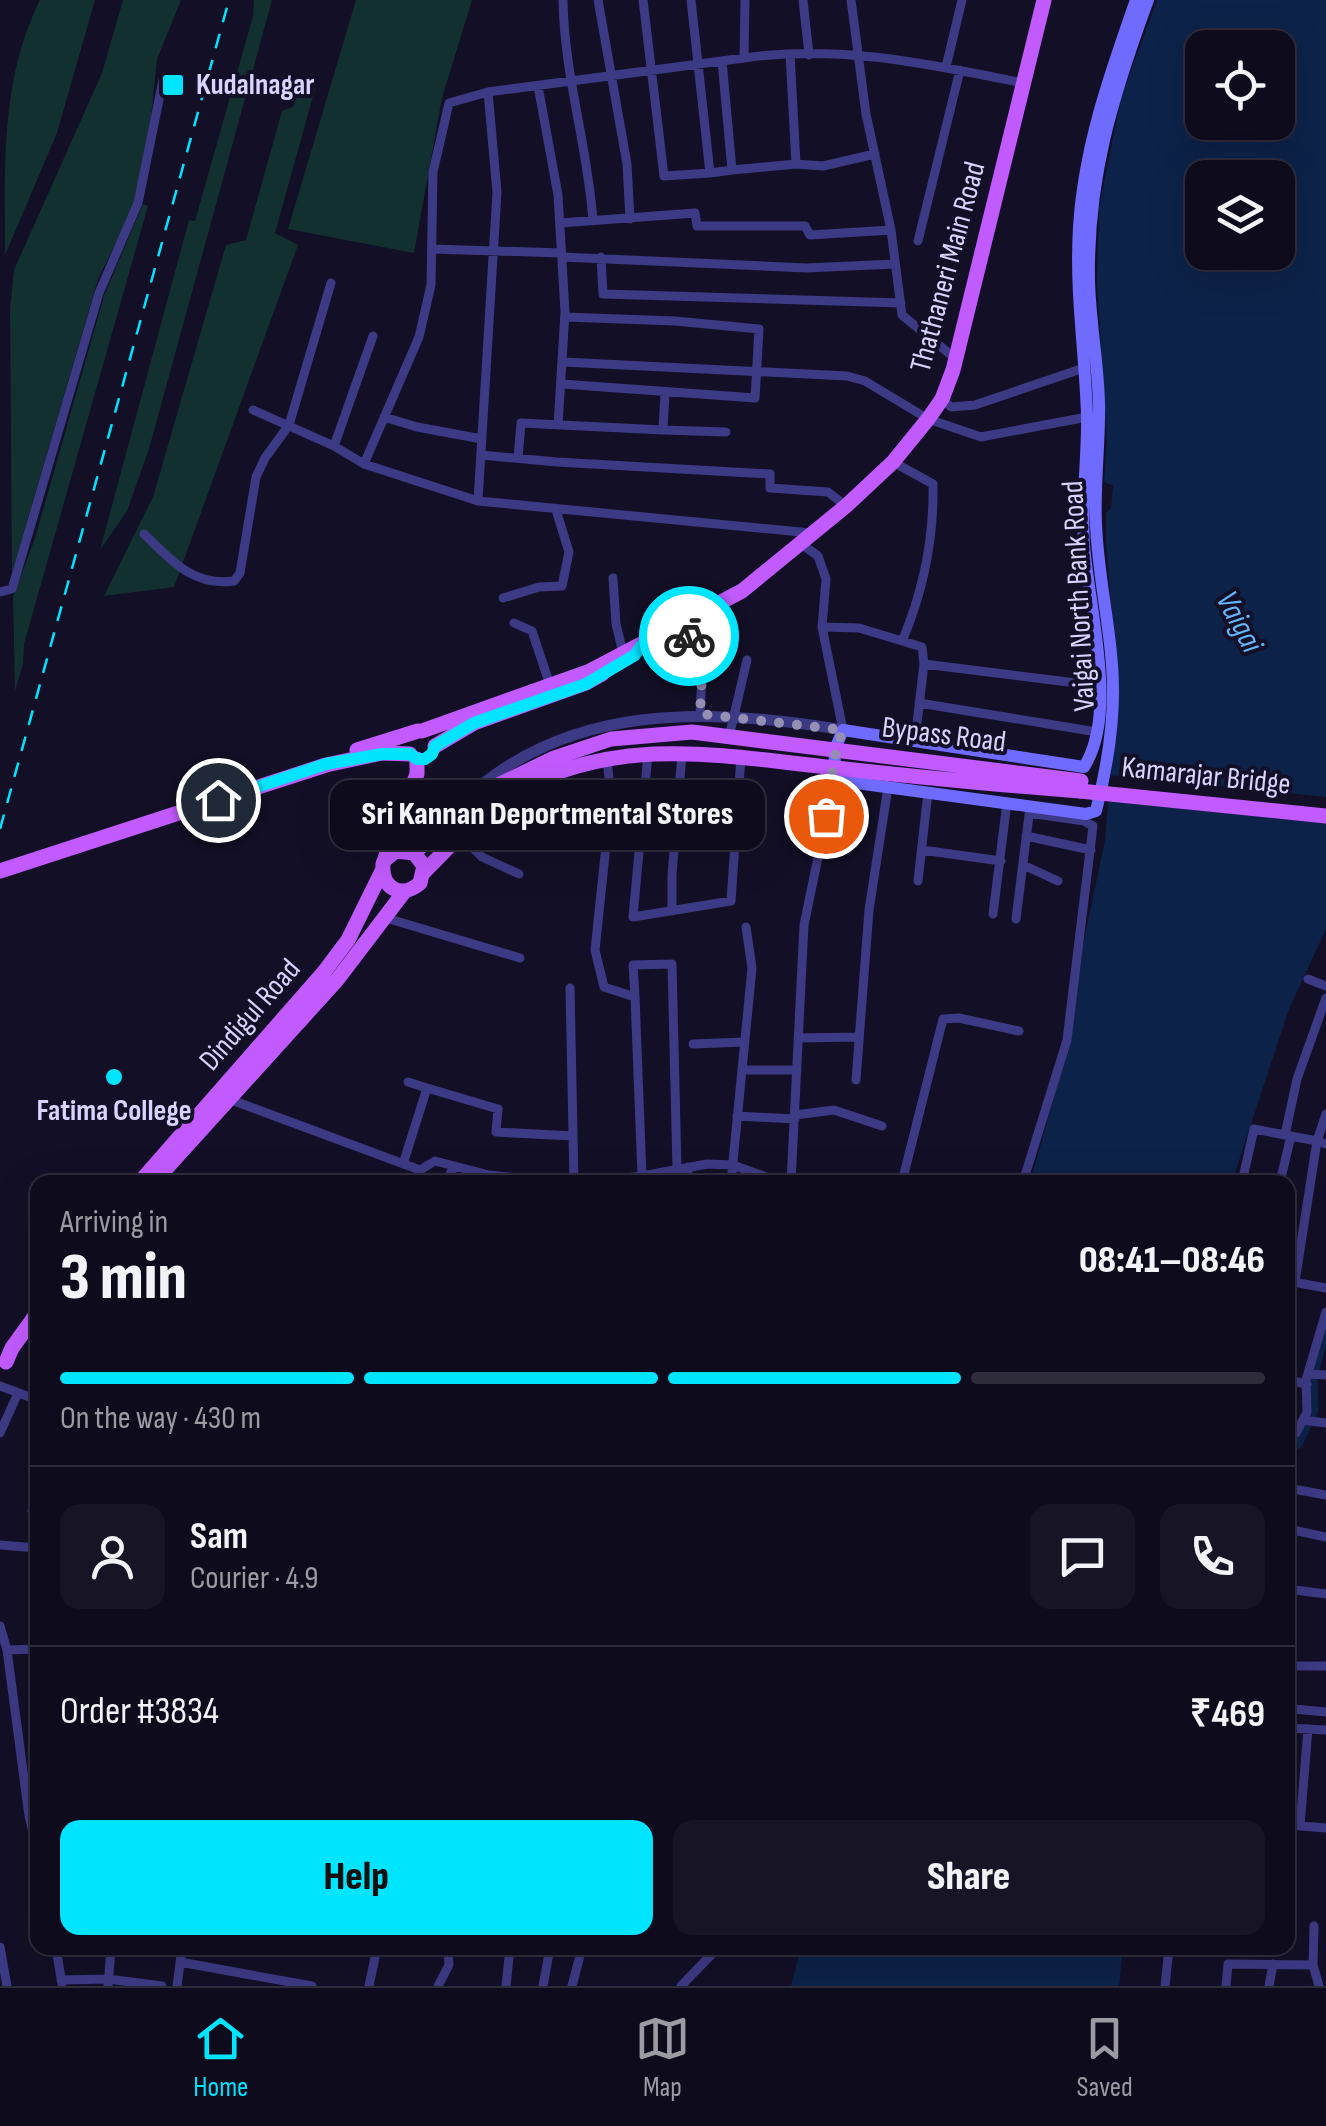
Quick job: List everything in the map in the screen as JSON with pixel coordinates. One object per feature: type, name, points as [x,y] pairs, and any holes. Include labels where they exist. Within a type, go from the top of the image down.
[{"type":"main road","name":"Thathaneri Main Road","points":[[423,753],[474,723],[586,684],[624,656],[742,591],[846,506],[893,462],[928,420],[942,399],[956,360],[1044,0]]},
{"type":"main road","name":"Vaigai North Bank Road","points":[[843,730],[1084,767],[1092,754],[1100,686],[1083,529],[1087,417],[1077,294],[1085,173],[1104,90],[1136,0]]},
{"type":"main road","name":"Vaigai North Bank Road","points":[[833,774],[888,787],[1007,802],[1030,809],[1086,814],[1096,811],[1107,770],[1113,689],[1096,520],[1100,434],[1090,281],[1091,214],[1114,91],[1148,0]]},
{"type":"main road","name":"Thathaneri Main Road","points":[[326,764],[624,656]]},
{"type":"main road","points":[[833,774],[835,749],[843,730]]},
{"type":"main road","points":[[412,852],[396,851],[384,865],[391,888],[404,892],[416,888],[424,872],[422,861],[412,852],[404,831],[430,734],[420,731],[407,742],[423,753]]},
{"type":"main road","name":"Bypass Road","points":[[412,852],[469,803],[496,786],[554,758],[610,739],[692,732],[1080,786]]},
{"type":"main road","name":"Bypass Road","points":[[424,872],[473,822],[512,792],[560,770],[648,752],[741,757],[833,774],[1080,786]]},
{"type":"main road","points":[[0,872],[326,764],[382,754],[423,753]]},
{"type":"main road","name":"Dindigul Road","points":[[160,1175],[348,940],[384,865],[423,753]]},
{"type":"main road","name":"Kamarajar Bridge","points":[[1080,786],[1326,806]]},
{"type":"main road","name":"Kamarajar Bridge","points":[[1080,786],[1326,816]]},
{"type":"main road","name":"Dindigul Road","points":[[147,1175],[337,980],[404,892]]},
{"type":"main road","points":[[3,1367],[30,1323]]},
{"type":"main road","points":[[3,1367],[30,1337]]},
{"type":"street","points":[[563,0],[571,82],[590,182],[593,221]]},
{"type":"street","points":[[598,0],[627,164],[630,219]]},
{"type":"street","points":[[643,0],[664,176],[796,164],[824,166],[875,154]]},
{"type":"street","points":[[691,0],[710,173]]},
{"type":"street","points":[[744,58],[745,0]]},
{"type":"street","points":[[802,0],[809,54]]},
{"type":"street","points":[[946,67],[962,0]]},
{"type":"street","points":[[852,3],[902,315],[956,360]]},
{"type":"street","points":[[790,54],[796,164]]},
{"type":"street","points":[[364,464],[419,337],[430,285],[433,172],[449,103],[488,92],[790,54],[895,57],[1024,82]]},
{"type":"street","points":[[722,61],[732,170]]},
{"type":"street","points":[[918,242],[960,70]]},
{"type":"street","points":[[0,592],[12,588],[99,294],[138,203],[163,80]]},
{"type":"street","points":[[538,86],[558,195],[562,255],[565,317],[558,426]]},
{"type":"street","points":[[478,501],[497,192],[488,92]]},
{"type":"street","points":[[560,223],[695,213],[696,226],[805,226],[810,235],[891,230]]},
{"type":"street","points":[[432,249],[806,268],[896,264]]},
{"type":"street","points":[[601,257],[603,294],[900,303]]},
{"type":"street","points":[[144,534],[197,579],[234,581],[240,573],[256,478],[264,458],[289,425],[332,283]]},
{"type":"street","points":[[562,384],[755,398],[758,373],[759,329],[565,317]]},
{"type":"street","points":[[334,446],[374,336]]},
{"type":"street","points":[[563,362],[847,376],[865,381],[928,420],[981,437],[1087,417]]},
{"type":"street","points":[[942,399],[957,408],[976,405],[1084,368]]},
{"type":"street","points":[[663,430],[665,393]]},
{"type":"street","points":[[253,410],[334,446],[364,464],[478,501],[807,538],[818,556],[826,579],[822,627],[843,730],[700,714],[660,716],[603,727],[534,750],[485,780],[436,827],[437,832]]},
{"type":"street","points":[[384,416],[482,439]]},
{"type":"street","points":[[518,458],[521,423],[726,432]]},
{"type":"street","points":[[481,455],[770,474],[770,488],[828,492],[846,506]]},
{"type":"street","points":[[893,462],[933,484],[934,508],[926,558],[916,607],[903,640]]},
{"type":"street","points":[[503,598],[539,587],[562,586],[569,552],[556,510]]},
{"type":"street","points":[[613,578],[616,624],[624,656]]},
{"type":"street","points":[[514,623],[532,631],[550,684]]},
{"type":"street","points":[[680,623],[703,656],[700,714]]},
{"type":"street","points":[[822,627],[859,628],[922,648],[924,664],[914,740]]},
{"type":"street","points":[[729,737],[747,660]]},
{"type":"street","points":[[924,664],[1100,686]]},
{"type":"street","points":[[919,703],[1097,732]]},
{"type":"street","points":[[648,752],[633,917],[731,901],[741,757]]},
{"type":"street","points":[[672,910],[682,752]]},
{"type":"street","points":[[606,758],[611,798],[594,950],[604,987],[635,996]]},
{"type":"street","points":[[792,1175],[804,925],[833,774]]},
{"type":"street","points":[[856,1080],[870,910],[888,787]]},
{"type":"street","points":[[918,881],[928,792]]},
{"type":"street","points":[[993,914],[1007,802]]},
{"type":"street","points":[[1016,920],[1030,809],[1094,826],[1066,1040],[1025,1175]]},
{"type":"street","points":[[460,836],[482,858],[519,874]]},
{"type":"street","points":[[1026,836],[1090,850]]},
{"type":"street","points":[[922,850],[1001,861]]},
{"type":"street","points":[[1022,865],[1058,880]]},
{"type":"street","points":[[386,918],[520,958]]},
{"type":"street","points":[[732,1175],[752,968],[746,927]]},
{"type":"street","points":[[638,1175],[632,966],[672,964],[685,1175]]},
{"type":"street","points":[[1308,979],[1326,986]]},
{"type":"street","points":[[570,988],[575,1175]]},
{"type":"street","points":[[1281,1175],[1298,1079],[1326,998]]},
{"type":"street","points":[[904,1175],[943,1019],[959,1018],[1019,1031]]},
{"type":"street","points":[[798,1038],[857,1037]]},
{"type":"street","points":[[693,1044],[744,1042]]},
{"type":"street","points":[[742,1070],[797,1070]]},
{"type":"street","points":[[408,1082],[498,1109],[496,1132],[572,1136]]},
{"type":"street","points":[[403,1164],[427,1088]]},
{"type":"street","points":[[224,1097],[420,1170],[435,1161],[489,1175]]},
{"type":"street","points":[[738,1116],[795,1117],[834,1110],[882,1126]]},
{"type":"street","points":[[1295,1263],[1326,1114]]},
{"type":"street","points":[[1244,1175],[1254,1130],[1321,1143]]},
{"type":"street","points":[[651,1175],[707,1164],[733,1165],[761,1175]]},
{"type":"street","points":[[450,1175],[455,1166]]},
{"type":"street","points":[[1295,1283],[1326,1288]]},
{"type":"street","points":[[1295,1433],[1307,1421],[1326,1312]]},
{"type":"street","points":[[0,1386],[30,1397]]},
{"type":"street","points":[[0,1433],[18,1393]]},
{"type":"street","points":[[1307,1421],[1326,1423]]},
{"type":"street","points":[[1295,1489],[1326,1495]]},
{"type":"street","points":[[1295,1530],[1326,1536]]},
{"type":"street","points":[[0,1545],[30,1547]]},
{"type":"street","points":[[1295,1590],[1326,1594]]},
{"type":"street","points":[[0,1626],[7,1650],[30,1820]]},
{"type":"street","points":[[7,1650],[30,1650]]},
{"type":"street","points":[[1295,1666],[1326,1666]]},
{"type":"street","points":[[1295,1709],[1326,1712]]},
{"type":"street","points":[[1295,1729],[1326,1730]]},
{"type":"street","points":[[1300,1826],[1308,1730]]},
{"type":"street","points":[[1295,1826],[1326,1828]]},
{"type":"street","points":[[1314,1926],[1313,1965],[1318,1986]]},
{"type":"street","points":[[0,1947],[7,1986]]},
{"type":"street","points":[[57,1955],[61,1983],[162,1986]]},
{"type":"street","points":[[108,1982],[110,1955]]},
{"type":"street","points":[[177,1986],[181,1955]]},
{"type":"street","points":[[369,1986],[376,1955]]},
{"type":"street","points":[[438,1986],[449,1965],[448,1955]]},
{"type":"street","points":[[506,1986],[509,1955]]},
{"type":"street","points":[[543,1986],[549,1955]]},
{"type":"street","points":[[572,1986],[580,1955]]},
{"type":"street","points":[[681,1986],[712,1955]]},
{"type":"street","points":[[1165,1986],[1168,1955]]},
{"type":"street","points":[[180,1962],[278,1984],[312,1986]]},
{"type":"street","points":[[1226,1986],[1228,1964],[1313,1965]]},
{"type":"street","points":[[1269,1986],[1273,1964]]},
{"type":"green space","points":[[40,0],[95,0],[57,133],[5,255],[11,93],[27,30]]},
{"type":"green space","points":[[123,0],[181,0],[157,59],[149,137],[133,208],[98,279],[12,573],[10,308],[14,270],[102,73]]},
{"type":"green space","points":[[254,0],[272,0],[149,449],[127,511],[100,550],[189,220],[195,221],[253,16]]},
{"type":"green space","points":[[356,0],[472,0],[442,98],[414,253],[288,229]]},
{"type":"green space","points":[[301,86],[315,89],[275,233],[298,245],[174,587],[104,596],[153,497],[226,245],[246,240],[282,111],[293,107]]},
{"type":"green space","points":[[143,204],[148,206],[24,644],[15,691],[13,597],[35,538],[104,296]]},
{"type":"water","name":"Vaigai","points":[[1157,0],[1326,0],[1326,929],[1289,1009],[1234,1175],[1032,1175],[1071,1038],[1075,983],[1105,840],[1118,691],[1106,544],[1106,513],[1111,508],[1113,486],[1104,482],[1107,442],[1097,283],[1099,208],[1121,98]]},
{"type":"water","points":[[799,1955],[1122,1955],[1119,1986],[791,1986]]},
{"type":"pier","points":[[1108,775],[1326,797],[1326,823],[1104,801]]},
{"type":"waterway","points":[[1295,1446],[1314,1410],[1313,1378],[1326,1327]]},
{"type":"railway","points":[[0,829],[229,0]]},
{"type":"way so far","points":[[689,636],[703,656],[700,714],[843,730],[835,749],[834,780],[826,816]]},
{"type":"place","name":"Kudalnagar","points":[[173,85]]},
{"type":"place","name":"Sri Kannan Deportmental Stores","points":[[826,816]]},
{"type":"place","name":"Fatima College","points":[[114,1077]]},
{"type":"route","points":[[218,800],[326,764],[382,754],[410,754],[425,759],[435,746],[474,723],[586,684],[680,623],[689,636]]}]
